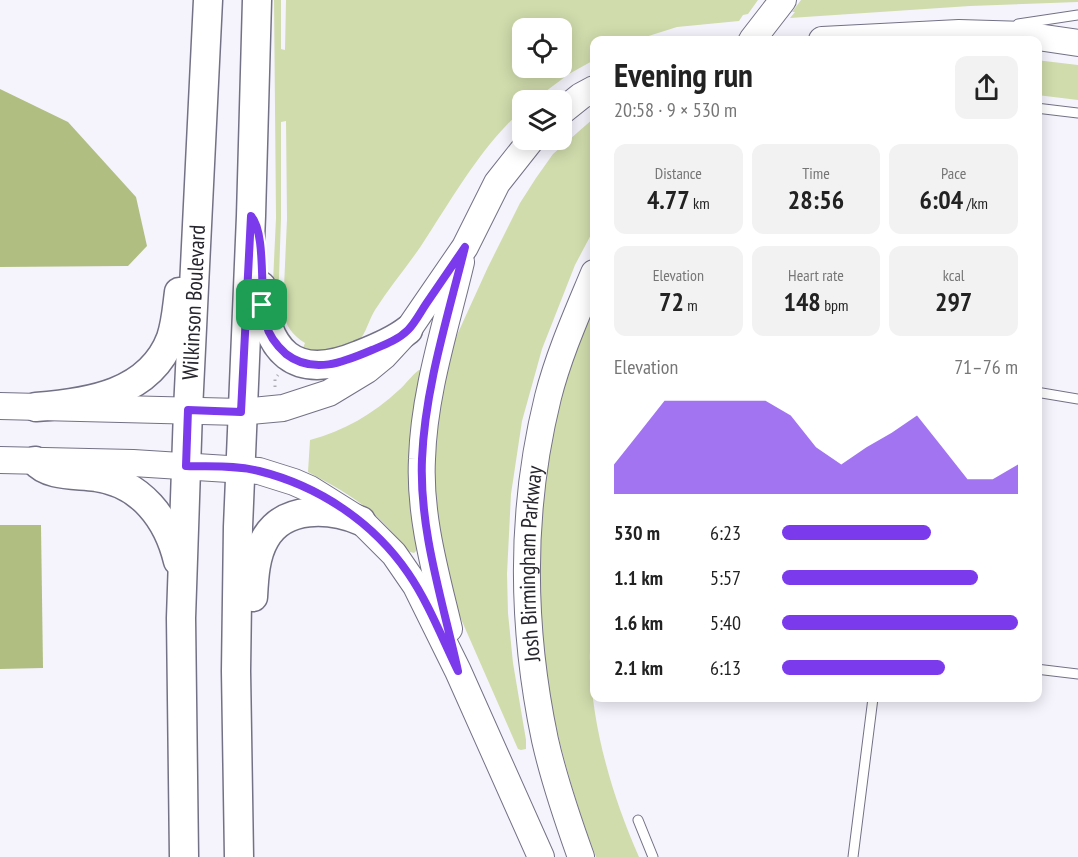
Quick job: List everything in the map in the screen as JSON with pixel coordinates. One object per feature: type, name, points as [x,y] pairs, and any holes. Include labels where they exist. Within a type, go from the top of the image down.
[{"type":"main road","name":"Wilkinson Boulevard","points":[[184,857],[182,661],[186,466],[208,0]]},
{"type":"main road","points":[[239,857],[236,671],[239,468],[251,216],[257,0]]},
{"type":"main road","points":[[755,36],[778,7]]},
{"type":"main road","points":[[900,36],[959,33],[1031,36]]},
{"type":"main road","points":[[1042,38],[1078,43]]},
{"type":"main road","points":[[572,103],[590,91]]},
{"type":"main road","points":[[0,406],[241,412],[283,408],[329,393],[368,370],[408,330],[465,247],[497,183],[523,150]]},
{"type":"main road","points":[[36,407],[72,403],[109,395],[138,381],[158,362],[171,338],[186,239],[193,221],[198,216]]},
{"type":"main road","points":[[251,216],[259,234],[262,305],[267,327],[277,345],[290,357],[309,365],[336,363],[387,344],[408,330]]},
{"type":"main road","points":[[458,671],[423,506],[422,460],[426,414],[465,247]]},
{"type":"main road","name":"Josh Birmingham Parkway","points":[[581,857],[563,806],[545,741],[533,673],[527,602],[527,533],[535,462],[548,396],[569,332],[590,282]]},
{"type":"main road","points":[[0,460],[239,468],[259,471],[294,482],[331,501],[361,521],[381,540],[408,572],[458,671],[541,857]]},
{"type":"main road","points":[[35,461],[42,467],[60,473],[108,479],[141,496],[161,519],[168,532],[177,558],[183,588]]},
{"type":"main road","points":[[236,671],[249,648],[256,564],[262,545],[269,533],[280,522],[298,513],[337,514],[361,521]]},
{"type":"lane","points":[[959,33],[1078,15]]},
{"type":"lane","points":[[1042,109],[1078,113]]},
{"type":"lane","points":[[1042,393],[1078,399]]},
{"type":"lane","points":[[1042,670],[1078,674]]},
{"type":"lane","points":[[852,857],[872,702]]},
{"type":"lane","points":[[638,820],[653,857]]},
{"type":"green space","points":[[274,0],[281,0],[281,49],[285,50],[286,0],[758,0],[748,14],[743,15],[739,21],[677,27],[649,36],[590,36],[590,62],[572,72],[572,18],[512,18],[512,78],[564,78],[547,90],[512,90],[512,120],[480,157],[375,310],[360,340],[347,350],[301,353],[305,343],[296,337],[285,320],[283,310],[287,219],[286,121],[281,122],[278,307],[281,323],[294,341],[290,346],[272,303],[276,218]]},
{"type":"green space","points":[[801,0],[1078,0],[1078,2],[970,6],[790,18]]},
{"type":"green space","points":[[1042,61],[1078,65],[1078,100],[1042,96]]},
{"type":"green space","points":[[0,89],[68,122],[136,197],[147,246],[128,266],[0,267]]},
{"type":"green space","points":[[590,122],[590,237],[575,265],[542,349],[522,421],[511,494],[507,574],[508,613],[513,663],[526,740],[526,749],[521,750],[518,749],[454,603],[433,516],[433,418],[452,346],[520,203],[558,150],[572,150],[572,137]]},
{"type":"green space","points":[[590,311],[590,702],[594,702],[599,736],[612,786],[639,857],[596,857],[563,756],[551,703],[543,650],[538,544],[542,491],[555,420]]},
{"type":"green space","points":[[419,370],[422,370],[419,548],[414,553],[407,551],[374,514],[337,488],[308,472],[310,440],[335,432],[368,414],[402,388]]},
{"type":"green space","points":[[0,525],[41,525],[43,668],[0,669]]},
{"type":"route","points":[[251,216],[259,234],[262,305],[272,337],[290,357],[316,366],[336,363],[387,344],[408,330],[465,247],[426,414],[422,460],[423,506],[458,671],[408,572],[394,554],[361,521],[310,489],[259,471],[186,466],[188,410],[241,412],[251,216]]}]
